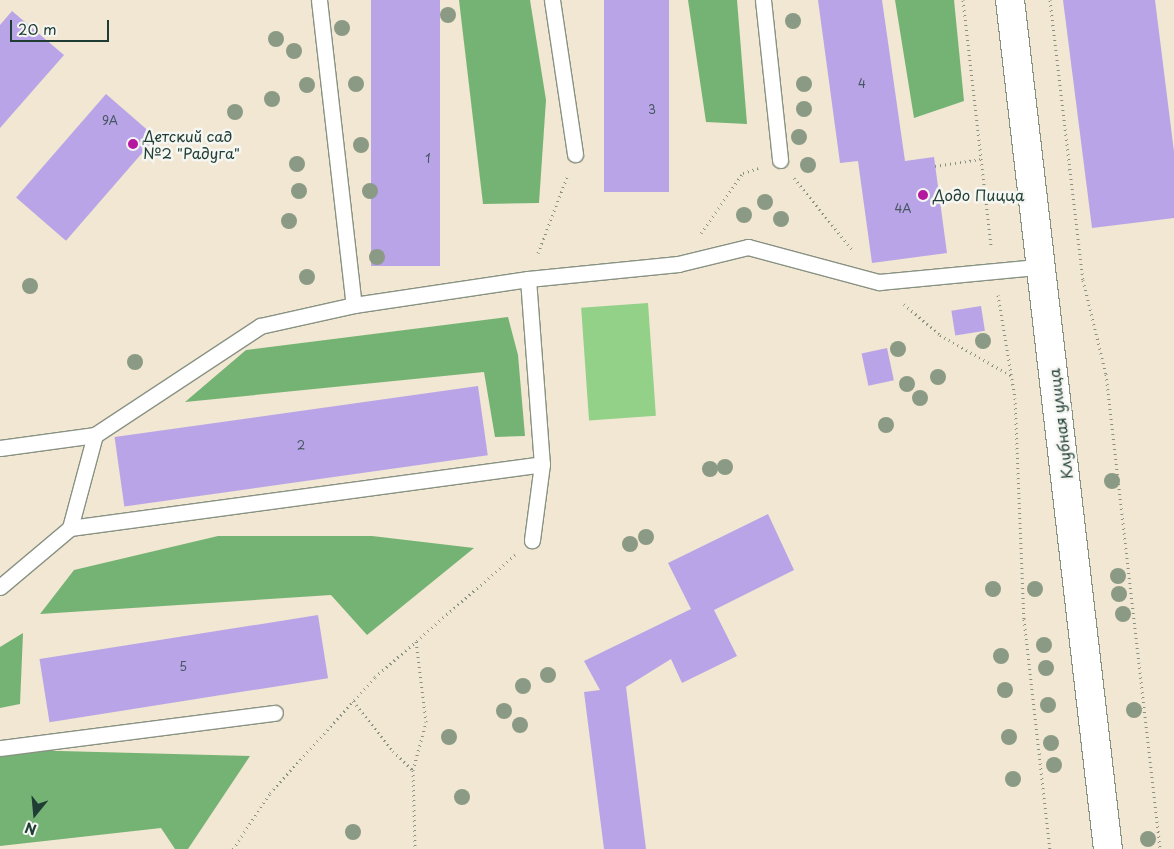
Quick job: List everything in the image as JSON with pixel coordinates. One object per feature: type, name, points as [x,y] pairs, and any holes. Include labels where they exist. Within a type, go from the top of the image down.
[{"type":"street","name":"Клубная улица","points":[[1010,0],[1039,267],[1108,849]]},
{"type":"lane","points":[[319,0],[354,305]]},
{"type":"lane","points":[[552,0],[575,154]]},
{"type":"lane","points":[[763,0],[780,160]]},
{"type":"lane","points":[[0,448],[94,435],[260,326],[354,305],[528,279],[678,264],[748,247],[879,282],[1039,267]]},
{"type":"lane","points":[[528,279],[542,464],[532,540]]},
{"type":"lane","points":[[70,528],[94,435]]},
{"type":"lane","points":[[0,587],[70,528],[542,464]]},
{"type":"lane","points":[[0,748],[274,713]]},
{"type":"path","points":[[963,0],[994,272],[1015,398],[1024,619],[1050,849]]},
{"type":"path","points":[[1050,0],[1083,280],[1106,374],[1160,849]]},
{"type":"path","points":[[528,279],[575,154]]},
{"type":"path","points":[[935,166],[981,159]]},
{"type":"path","points":[[678,264],[743,173],[780,160],[879,282],[940,334],[1010,375]]},
{"type":"path","points":[[233,849],[270,794],[375,677],[532,540]]},
{"type":"path","points":[[415,849],[414,770],[426,722],[416,641]]},
{"type":"path","points":[[353,701],[393,751],[414,770]]},
{"type":"green space","points":[[459,0],[530,0],[546,100],[539,203],[483,204]]},
{"type":"green space","points":[[688,0],[737,0],[747,124],[706,122]]},
{"type":"green space","points":[[895,0],[954,0],[964,101],[914,118]]},
{"type":"green space","points":[[648,303],[656,416],[589,420],[581,308]]},
{"type":"green space","points":[[508,317],[518,355],[525,436],[495,437],[484,372],[185,402],[246,350]]},
{"type":"green space","points":[[218,536],[372,536],[474,548],[367,635],[331,595],[40,614],[74,570]]},
{"type":"green space","points":[[23,633],[20,704],[0,708],[0,647]]},
{"type":"green space","points":[[22,750],[250,756],[188,849],[175,849],[161,828],[0,846],[0,756]]},
{"type":"building","points":[[371,0],[440,0],[440,266],[371,266]]},
{"type":"building","points":[[604,0],[669,0],[669,192],[604,192]]},
{"type":"building","points":[[818,0],[882,0],[905,161],[934,157],[947,253],[872,263],[858,161],[840,163]]},
{"type":"building","points":[[1063,0],[1155,0],[1174,152],[1174,218],[1092,228]]},
{"type":"building","points":[[12,11],[64,55],[0,128],[0,25]]},
{"type":"building","points":[[106,94],[156,137],[66,241],[16,197]]},
{"type":"building","points":[[981,306],[985,331],[955,335],[951,311]]},
{"type":"building","points":[[887,348],[894,380],[868,386],[862,353]]},
{"type":"building","points":[[478,386],[488,455],[124,506],[115,437]]},
{"type":"building","points":[[768,514],[794,570],[714,610],[737,656],[682,683],[671,659],[626,687],[646,849],[604,849],[584,692],[600,690],[584,661],[691,609],[668,563]]},
{"type":"building","points":[[318,615],[328,678],[49,722],[39,659]]},
{"type":"place","name":"Детский сад №2 \"Радуга\"","points":[[133,144]]},
{"type":"place","name":"Додо Пицца","points":[[923,195]]}]
